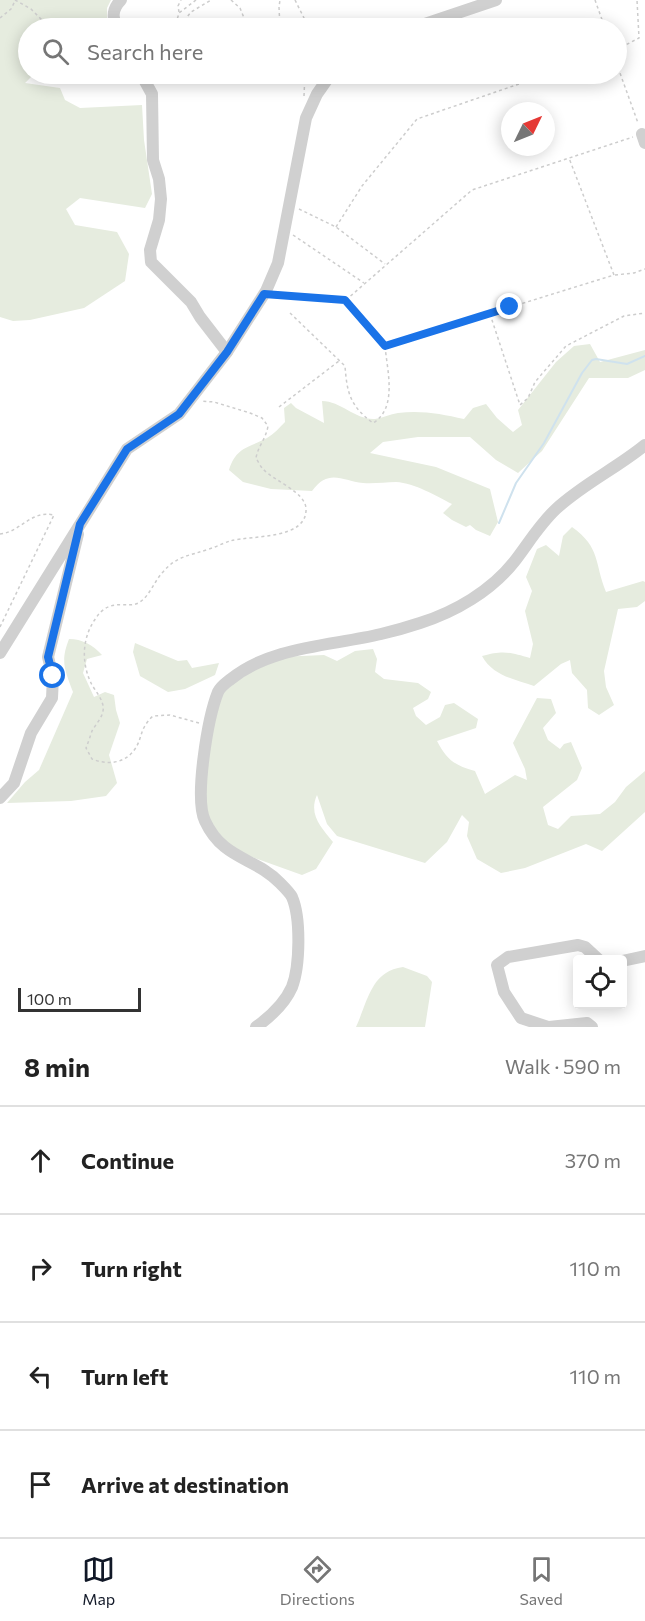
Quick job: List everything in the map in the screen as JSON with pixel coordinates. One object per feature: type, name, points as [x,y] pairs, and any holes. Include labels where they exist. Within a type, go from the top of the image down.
[{"type":"street","points":[[113,18],[113,13],[121,0]]},
{"type":"street","points":[[443,18],[496,0]]},
{"type":"street","points":[[146,84],[152,94],[153,160],[159,178],[161,199],[159,220],[150,250],[151,262],[191,302],[200,318],[227,352]]},
{"type":"street","points":[[0,653],[127,449],[179,414],[191,401],[227,352],[264,294],[278,263],[306,118],[324,84]]},
{"type":"street","points":[[256,1027],[282,1004],[292,987],[298,961],[296,915],[292,897],[280,882],[217,842],[203,818],[200,800],[208,725],[221,687],[246,667],[277,655],[379,635],[440,617],[455,609],[491,585],[513,562],[556,508],[645,446]]},
{"type":"street","points":[[0,798],[14,783],[31,733],[52,698],[53,676],[48,657],[80,524]]},
{"type":"street","points":[[592,1027],[587,1023],[548,1027],[521,1018],[504,992],[497,964],[508,957],[578,945],[585,947],[594,955]]},
{"type":"street","points":[[627,961],[645,956]]},
{"type":"path","points":[[0,18],[11,9],[15,0],[31,9],[40,18]]},
{"type":"path","points":[[178,18],[178,6],[181,0]]},
{"type":"path","points":[[179,13],[196,0]]},
{"type":"path","points":[[186,18],[191,12],[211,0]]},
{"type":"path","points":[[231,0],[240,8],[244,18]]},
{"type":"path","points":[[280,0],[280,18]]},
{"type":"path","points":[[295,0],[304,18]]},
{"type":"path","points":[[594,0],[601,18]]},
{"type":"path","points":[[627,44],[639,38],[637,0]]},
{"type":"path","points":[[304,84],[303,93],[306,100]]},
{"type":"path","points":[[336,227],[362,186],[417,119],[519,84]]},
{"type":"path","points":[[345,300],[472,190],[569,158],[644,138],[624,84]]},
{"type":"path","points":[[569,158],[614,275]]},
{"type":"path","points":[[290,205],[336,227],[385,264]]},
{"type":"path","points":[[285,231],[364,283]]},
{"type":"path","points":[[385,346],[614,275],[634,273],[645,269]]},
{"type":"path","points":[[264,294],[345,300],[385,346],[389,401],[381,418],[374,423],[357,407],[347,391],[345,366],[291,313]]},
{"type":"path","points":[[490,313],[520,405],[528,398],[535,382],[566,346],[624,316],[645,313]]},
{"type":"path","points":[[279,407],[339,361]]},
{"type":"path","points":[[191,401],[214,402],[262,418],[268,426],[266,438],[257,449],[256,458],[263,469],[302,497],[306,507],[304,521],[297,528],[278,534],[228,541],[207,550],[188,554],[170,565],[161,574],[146,598],[137,604],[119,603],[107,607],[96,617],[86,638],[84,659],[90,681],[102,703],[103,712],[91,733],[86,748],[92,759],[103,763],[123,760],[135,749],[144,724],[153,716],[170,715],[208,725]]},
{"type":"path","points":[[0,534],[7,533],[44,513],[54,515],[0,627]]},
{"type":"shaded area","points":[[0,0],[111,0],[107,8],[107,18],[18,18],[18,84],[60,88],[65,100],[80,108],[142,105],[144,140],[152,194],[145,208],[80,198],[66,209],[75,225],[117,232],[129,254],[125,281],[84,308],[30,320],[13,321],[0,317]]},
{"type":"shaded area","points":[[590,344],[600,362],[645,350],[645,370],[628,378],[589,378],[542,451],[518,473],[496,460],[470,437],[418,437],[383,442],[370,453],[436,467],[490,489],[498,522],[490,536],[470,525],[466,527],[452,520],[443,513],[452,504],[411,485],[396,482],[363,483],[330,478],[318,484],[312,491],[271,489],[243,482],[229,470],[239,452],[270,436],[285,422],[284,408],[291,403],[324,423],[322,401],[335,404],[368,419],[415,412],[464,419],[473,408],[486,404],[513,432],[522,425],[518,410],[556,362],[574,346]]},
{"type":"shaded area","points":[[572,527],[592,549],[606,592],[645,582],[645,601],[637,607],[618,609],[604,671],[606,687],[614,705],[599,715],[588,708],[587,690],[572,673],[570,660],[561,664],[534,686],[498,672],[482,656],[506,652],[530,658],[533,644],[525,611],[532,591],[526,577],[537,549],[546,545],[559,556],[563,536]]},
{"type":"shaded area","points":[[69,639],[87,643],[102,655],[87,659],[83,673],[94,697],[105,692],[114,695],[120,723],[109,755],[117,783],[106,796],[71,801],[7,803],[39,770],[73,692],[64,660]]},
{"type":"shaded area","points":[[135,643],[178,661],[187,660],[192,668],[219,663],[215,675],[185,689],[168,692],[140,676],[133,652]]},
{"type":"shaded area","points":[[373,649],[377,659],[375,672],[384,679],[418,683],[431,692],[428,699],[413,708],[416,716],[426,725],[440,717],[445,705],[454,703],[478,719],[476,728],[437,741],[452,761],[475,771],[485,794],[515,775],[527,780],[525,769],[513,743],[537,698],[551,699],[556,713],[543,728],[548,740],[560,749],[564,744],[571,742],[582,768],[577,780],[543,807],[548,825],[558,829],[571,816],[600,814],[645,771],[645,812],[602,851],[586,844],[525,868],[501,873],[477,859],[467,836],[469,822],[462,815],[447,842],[425,863],[337,836],[327,824],[317,795],[315,815],[333,842],[316,869],[302,875],[235,851],[207,820],[204,802],[212,728],[221,695],[247,671],[279,657],[324,655],[337,661],[355,651]]},
{"type":"shaded area","points":[[403,967],[427,976],[432,982],[425,1027],[356,1027],[377,981],[384,974]]},
{"type":"waterway","points":[[499,523],[516,483],[544,443],[582,373],[592,360],[627,364],[645,356]]},
{"type":"route","points":[[53,676],[48,657],[80,524],[127,449],[179,414],[191,401],[227,352],[264,294],[345,300],[385,346],[510,307]]}]
